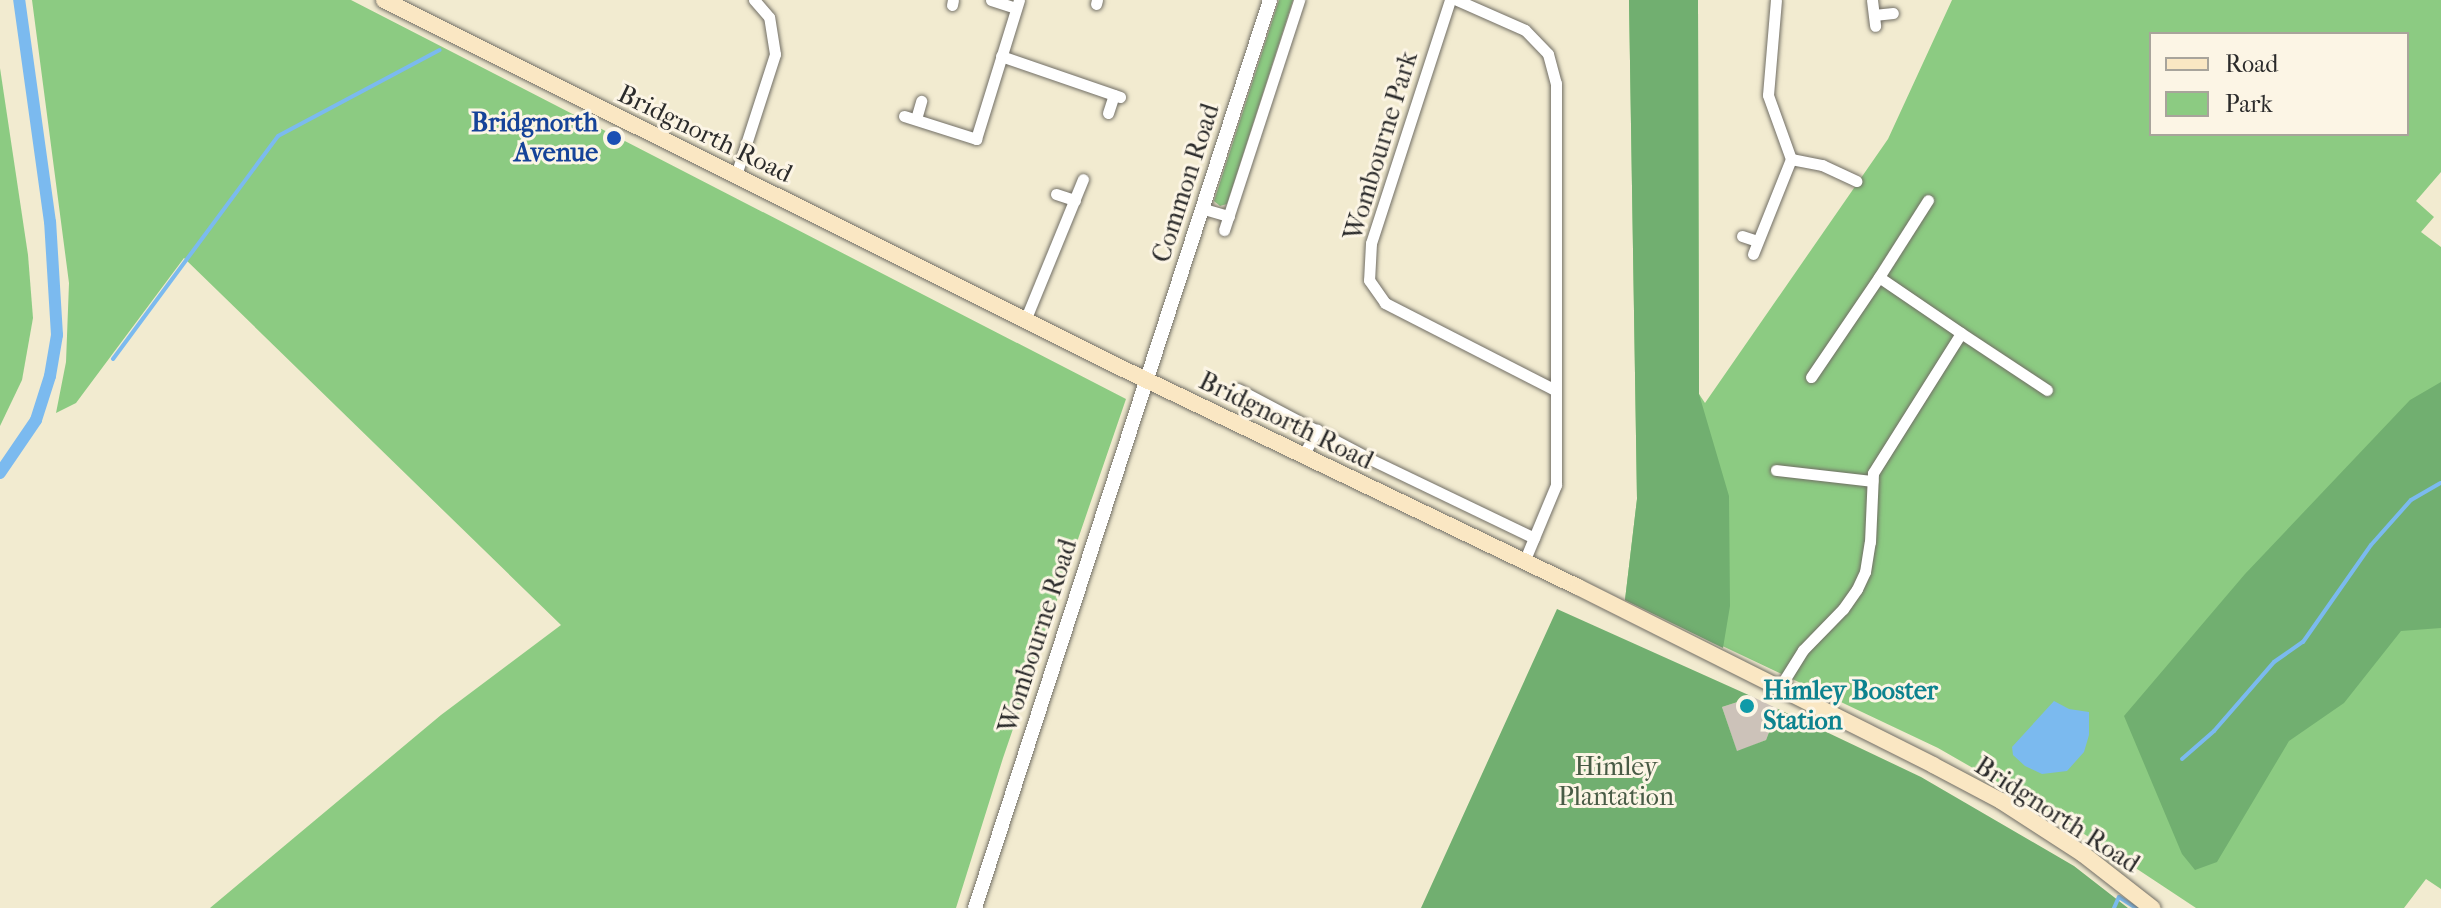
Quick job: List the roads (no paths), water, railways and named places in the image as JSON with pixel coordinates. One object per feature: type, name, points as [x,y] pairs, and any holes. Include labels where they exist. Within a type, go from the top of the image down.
[{"type":"main road","name":"Bridgnorth Road","points":[[384,0],[1303,456],[1634,616],[2001,801],[2083,854],[2152,908]]},
{"type":"street","points":[[736,175],[775,54],[769,17],[754,0]]},
{"type":"street","points":[[921,101],[910,118],[976,139],[1018,4],[991,0]]},
{"type":"street","name":"Common Road","points":[[1147,379],[1270,0]]},
{"type":"street","name":"Common Road","points":[[1224,230],[1299,0]]},
{"type":"street","name":"Wombourne Park","points":[[1450,0],[1371,243],[1369,280],[1385,303],[1555,390]]},
{"type":"street","points":[[1457,0],[1525,30],[1548,54],[1556,83],[1556,485],[1524,562]]},
{"type":"street","points":[[1753,254],[1791,159],[1768,95],[1776,0]]},
{"type":"street","points":[[1872,0],[1874,20],[1893,13]]},
{"type":"street","points":[[1001,56],[1117,96],[1108,113]]},
{"type":"street","points":[[1791,159],[1822,165],[1857,181]]},
{"type":"street","points":[[1026,318],[1083,179]]},
{"type":"street","points":[[1056,194],[1075,200]]},
{"type":"street","points":[[1811,377],[1928,200]]},
{"type":"street","points":[[1204,209],[1229,216]]},
{"type":"street","points":[[1742,236],[1757,241]]},
{"type":"street","points":[[1879,277],[2047,390]]},
{"type":"street","points":[[1778,690],[1803,650],[1843,609],[1865,572],[1872,481],[1883,452],[1961,333]]},
{"type":"street","name":"Wombourne Road","points":[[975,908],[1147,379]]},
{"type":"street","points":[[1238,389],[1534,538]]},
{"type":"street","points":[[1303,456],[1317,430]]},
{"type":"street","points":[[1776,470],[1872,481]]},
{"type":"water","points":[[2054,701],[2069,709],[2089,712],[2089,735],[2084,752],[2067,771],[2042,774],[2025,766],[2013,755],[2012,747]]},
{"type":"waterway","points":[[0,473],[36,420],[50,376],[57,335],[50,222],[19,0]]},
{"type":"waterway","points":[[113,359],[278,136],[440,50]]},
{"type":"waterway","points":[[2182,759],[2214,731],[2274,662],[2303,642],[2371,545],[2411,500],[2441,483]]},
{"type":"waterway","points":[[2114,908],[2119,897],[2136,908]]},
{"type":"place","name":"Bridgnorth Avenue","points":[[614,138]]},
{"type":"place","name":"Himley Booster Station","points":[[1747,706]]},
{"type":"park label","name":"Himley Plantation","points":[[1616,782]]}]
